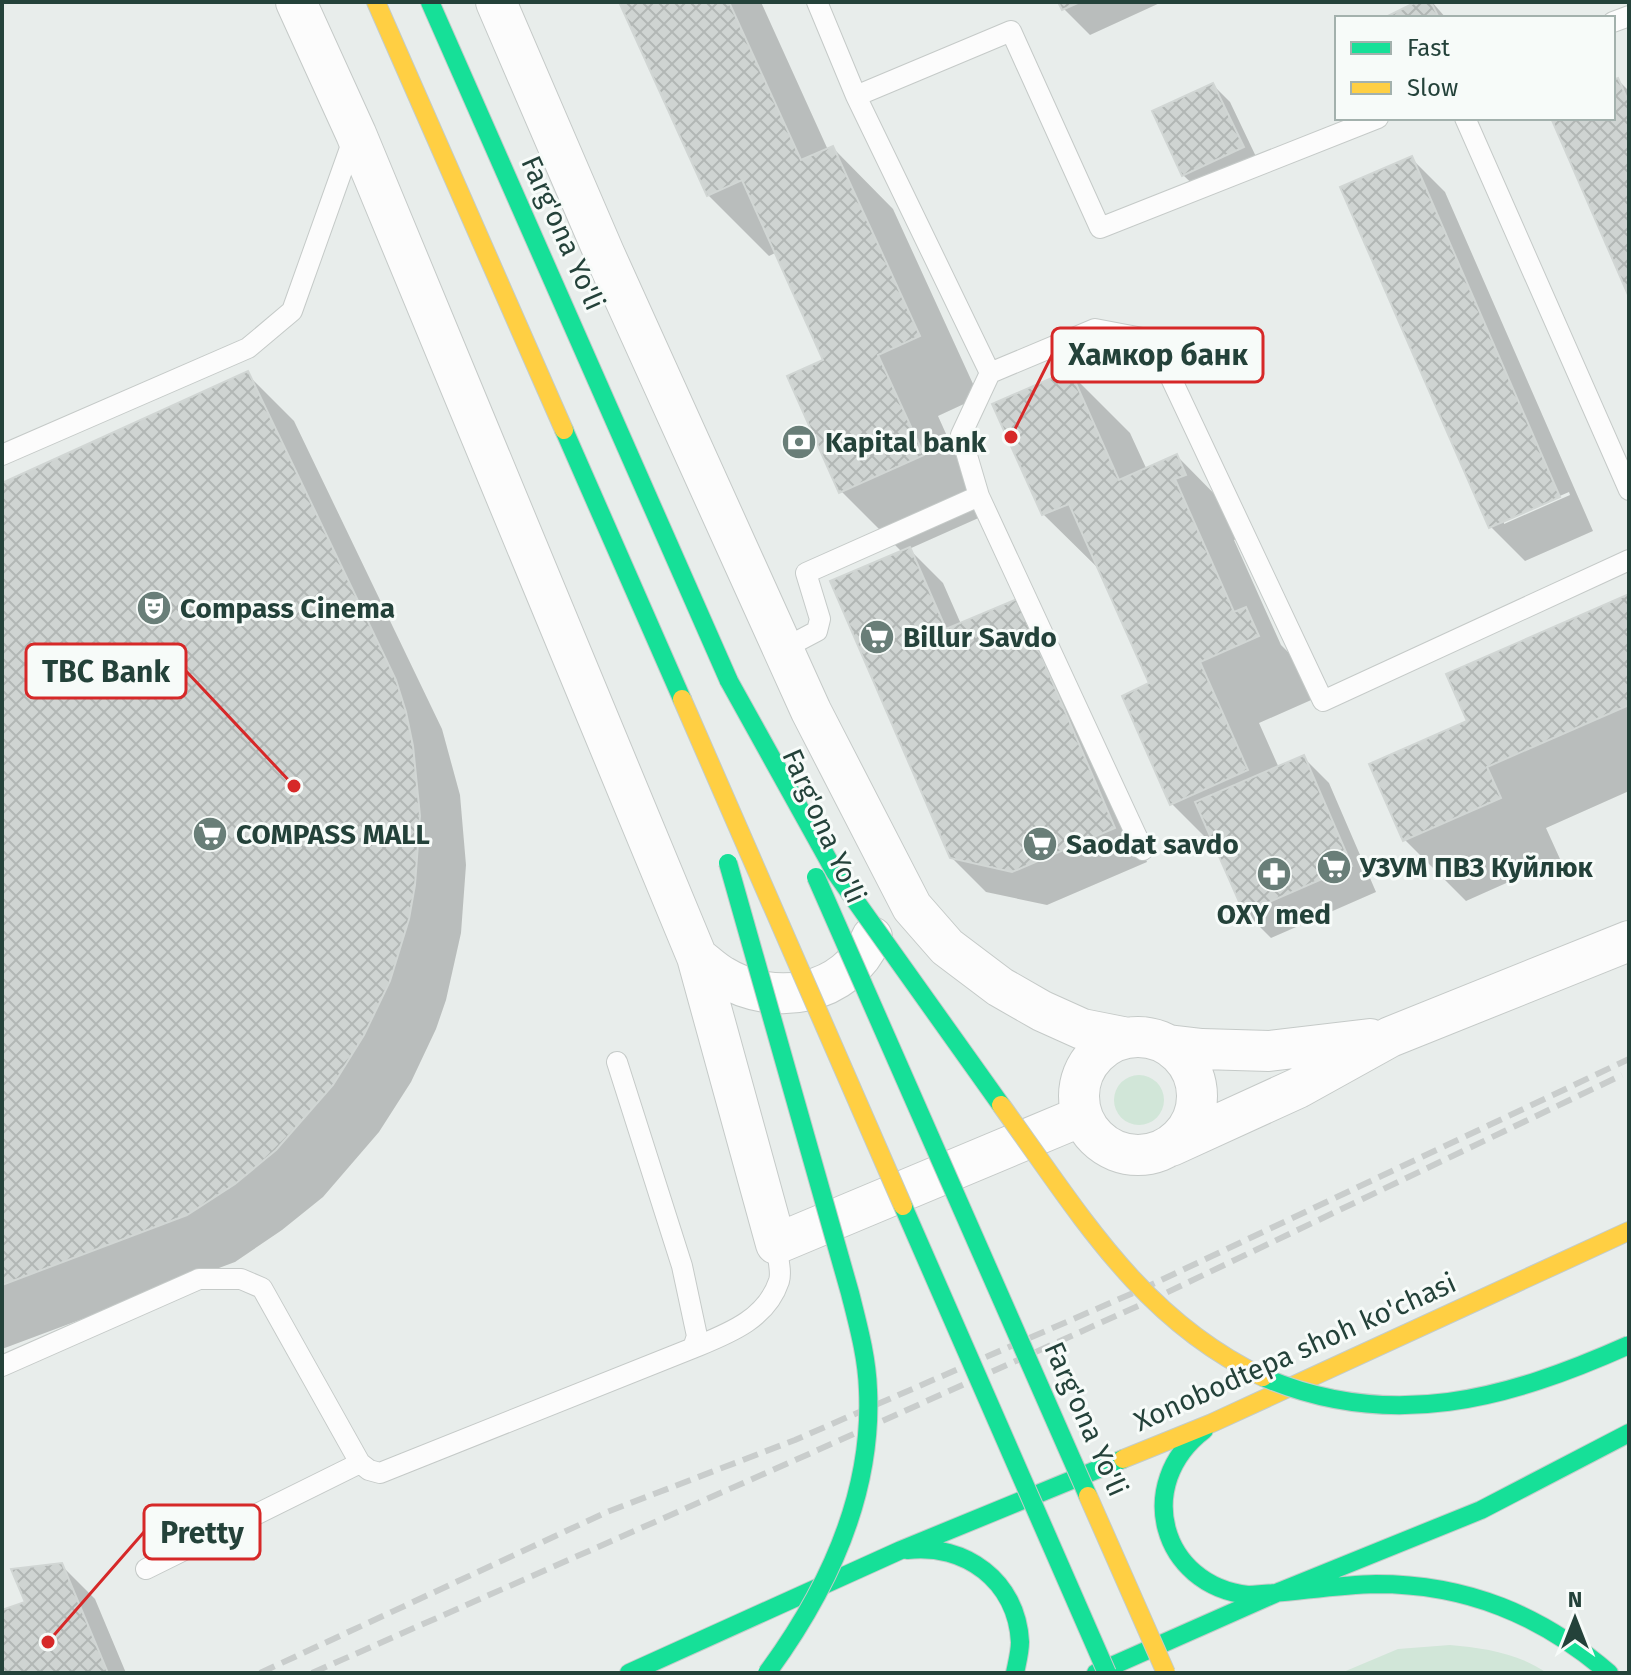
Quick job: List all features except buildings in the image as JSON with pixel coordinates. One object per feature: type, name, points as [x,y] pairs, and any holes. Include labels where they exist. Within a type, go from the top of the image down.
[{"type":"main road","points":[[376,2],[1107,1673]]},
{"type":"main road","name":"Farg'ona Yo'li","points":[[430,2],[1166,1673]]},
{"type":"main road","points":[[729,681],[829,861],[991,1093],[1131,1277],[1185,1329],[1231,1359],[1296,1390],[1344,1401],[1395,1406],[1449,1404],[1501,1395],[1550,1379],[1629,1345]]},
{"type":"main road","points":[[682,699],[850,1293],[868,1392],[866,1451],[847,1529],[813,1604],[790,1643],[767,1673]]},
{"type":"main road","name":"Xonobodtepa shoh ko'chasi","points":[[629,1673],[901,1550],[1212,1423],[1629,1231]]},
{"type":"main road","points":[[1212,1423],[1186,1443],[1168,1472],[1162,1505],[1169,1539],[1187,1567],[1215,1586],[1247,1595],[1346,1585],[1406,1585],[1465,1596],[1524,1614],[1574,1642],[1609,1673]]},
{"type":"main road","points":[[1096,1673],[1281,1591],[1481,1510],[1629,1433]]},
{"type":"main road","points":[[901,1550],[935,1548],[957,1555],[968,1559],[995,1580],[1013,1609],[1020,1642],[1015,1673]]},
{"type":"street","points":[[296,2],[356,134],[697,957],[776,1244],[1082,1116]]},
{"type":"street","points":[[496,2],[604,253],[811,711],[912,907],[947,947],[1000,987],[1082,1029],[1128,1038],[1149,1038],[1168,1045],[1269,1051],[1390,1037]]},
{"type":"street","points":[[697,957],[722,977],[752,988],[798,993],[828,985],[850,969],[868,945],[879,914],[888,863]]},
{"type":"street","points":[[1128,1038],[1109,1045],[1093,1058],[1082,1075],[1079,1096],[1082,1116],[1090,1132],[1119,1153],[1155,1153],[1298,1088],[1390,1037],[1629,941]]},
{"type":"street","points":[[1168,1045],[1183,1058],[1194,1075],[1197,1095],[1195,1114],[1185,1132],[1171,1146]]},
{"type":"lane","points":[[817,2],[856,96],[990,373]]},
{"type":"lane","points":[[856,96],[1011,31],[1100,228],[1373,120]]},
{"type":"lane","points":[[1466,120],[1629,490]]},
{"type":"lane","points":[[2,455],[248,348],[292,311],[356,134]]},
{"type":"lane","points":[[1143,850],[979,496],[961,435],[990,373],[1095,329],[1153,340],[1323,701],[1629,560]]},
{"type":"lane","points":[[783,649],[817,631],[820,619],[806,573],[979,496]]},
{"type":"lane","points":[[617,1062],[682,1266],[697,1336],[693,1348]]},
{"type":"lane","points":[[2,1366],[199,1279],[241,1279],[262,1288],[360,1463],[380,1473],[741,1328],[767,1304],[780,1279],[776,1244]]},
{"type":"lane","points":[[146,1569],[360,1463]]},
{"type":"green space","points":[[1129,1076],[1149,1076],[1163,1090],[1163,1110],[1149,1124],[1129,1124],[1115,1110],[1115,1090]]},
{"type":"green space","points":[[1450,1645],[1500,1653],[1547,1673],[1341,1673],[1398,1649]]},
{"type":"railway","points":[[260,1673],[607,1512],[795,1440],[1140,1290],[1629,1059]]},
{"type":"railway","points":[[312,1673],[1149,1301],[1622,1075]]},
{"type":"traffic: fast","points":[[430,2],[729,681]]},
{"type":"traffic: fast","points":[[564,430],[682,699]]},
{"type":"traffic: fast","points":[[729,681],[835,872],[1001,1105]]},
{"type":"traffic: fast","points":[[728,863],[850,1293],[864,1353],[868,1390],[868,1429],[863,1467],[842,1540],[809,1609],[767,1673]]},
{"type":"traffic: fast","points":[[816,877],[1088,1496]]},
{"type":"traffic: fast","points":[[903,1206],[1107,1673]]},
{"type":"traffic: fast","points":[[1263,1377],[1311,1394],[1357,1403],[1403,1405],[1449,1402],[1539,1381],[1629,1345]]},
{"type":"traffic: fast","points":[[1204,1430],[1182,1452],[1169,1477],[1164,1503],[1167,1529],[1177,1553],[1194,1573],[1218,1587],[1248,1595],[1376,1584],[1409,1585],[1472,1597],[1529,1619],[1557,1635],[1609,1673]]},
{"type":"traffic: fast","points":[[1096,1673],[1281,1591],[1481,1510],[1629,1433]]},
{"type":"traffic: fast","points":[[629,1673],[901,1550],[1123,1459]]},
{"type":"traffic: fast","points":[[907,1550],[928,1549],[949,1553],[984,1570],[998,1584],[1017,1620],[1020,1642],[1015,1673]]},
{"type":"traffic: slow","points":[[376,2],[564,430]]},
{"type":"traffic: slow","points":[[682,699],[903,1206]]},
{"type":"traffic: slow","points":[[1001,1105],[1085,1222],[1146,1293],[1181,1325],[1220,1353],[1263,1377]]},
{"type":"traffic: slow","points":[[1123,1459],[1212,1423],[1629,1231]]},
{"type":"traffic: slow","points":[[1088,1496],[1166,1673]]},
{"type":"place","name":"Хамкор банк","points":[[1011,437]]},
{"type":"place","name":"Kapital bank","points":[[799,442]]},
{"type":"place","name":"Compass Cinema","points":[[154,608]]},
{"type":"place","name":"Billur Savdo","points":[[877,637]]},
{"type":"place","name":"TBC Bank","points":[[294,786]]},
{"type":"place","name":"COMPASS MALL","points":[[210,834]]},
{"type":"place","name":"Saodat savdo","points":[[1040,844]]},
{"type":"place","name":"УЗУМ ПВЗ Куйлюк","points":[[1334,867]]},
{"type":"place","name":"OXY med","points":[[1274,874]]},
{"type":"place","name":"Pretty","points":[[48,1642]]}]
